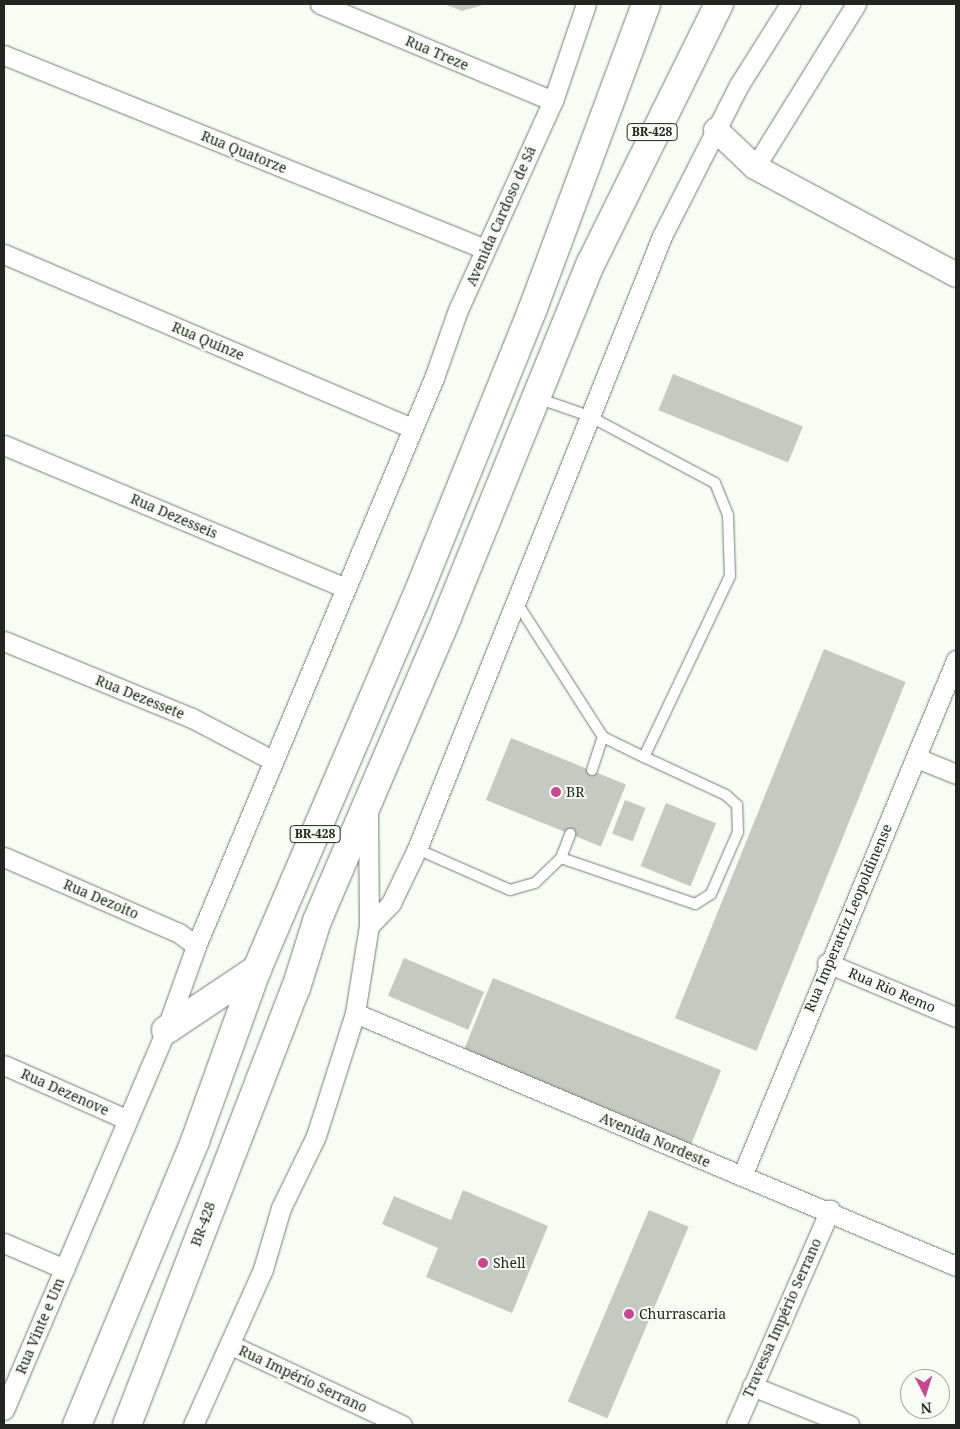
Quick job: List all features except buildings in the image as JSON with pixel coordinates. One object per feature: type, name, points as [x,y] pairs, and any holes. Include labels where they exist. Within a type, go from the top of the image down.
[{"type":"highway","name":"BR-428","points":[[77,1425],[195,1141],[257,969],[414,603],[577,197],[646,4]]},
{"type":"highway","name":"BR-428","points":[[126,1425],[296,988],[317,921],[368,807],[619,200],[719,4]]},
{"type":"highway","points":[[166,1030],[257,969]]},
{"type":"street","name":"Rua Treze","points":[[320,4],[553,101]]},
{"type":"street","name":"Avenida Cardoso de Sá","points":[[272,760],[485,249],[553,101],[586,4]]},
{"type":"street","points":[[369,926],[391,903],[417,849],[517,603],[589,416],[662,236],[740,85],[790,4]]},
{"type":"street","points":[[755,167],[856,4]]},
{"type":"street","name":"Rua Quatorze","points":[[4,55],[485,249]]},
{"type":"street","points":[[716,130],[755,167],[956,275]]},
{"type":"street","name":"Rua Quinze","points":[[4,254],[412,428]]},
{"type":"street","name":"Rua Dezesseis","points":[[4,444],[344,587]]},
{"type":"street","name":"Rua Dezessete","points":[[4,641],[192,718],[272,760]]},
{"type":"street","name":"Rua Imperatriz Leopoldinense","points":[[742,1176],[827,962],[917,758],[956,660]]},
{"type":"street","points":[[917,758],[956,774]]},
{"type":"street","name":"Rua Vinte e Um","points":[[4,1410],[126,1119],[166,1030],[196,946],[272,760]]},
{"type":"street","points":[[193,1425],[231,1345],[263,1270],[281,1208],[316,1136],[355,1013],[369,926],[368,807]]},
{"type":"street","name":"Rua Dezoito","points":[[4,857],[179,933],[196,946]]},
{"type":"street","name":"Rua Rio Remo","points":[[827,962],[956,1017]]},
{"type":"street","name":"Avenida Nordeste","points":[[355,1013],[742,1176],[830,1210],[956,1266]]},
{"type":"street","name":"Rua Dezenove","points":[[4,1065],[126,1119]]},
{"type":"street","name":"Travessa Império Serrano","points":[[736,1425],[830,1210]]},
{"type":"street","points":[[4,1243],[65,1268]]},
{"type":"street","name":"Rua Império Serrano","points":[[231,1345],[402,1425]]},
{"type":"street","points":[[752,1386],[849,1425]]},
{"type":"lane","points":[[536,398],[589,416],[715,483],[728,515],[730,576],[644,757]]},
{"type":"lane","points":[[517,603],[603,736],[726,795],[737,805],[738,832],[711,894],[690,902],[561,858]]},
{"type":"lane","points":[[592,770],[603,736]]},
{"type":"lane","points":[[417,849],[510,890],[535,883],[561,858],[570,834]]},
{"type":"place","name":"BR","points":[[556,792]]},
{"type":"place","name":"Shell","points":[[483,1263]]},
{"type":"place","name":"Churrascaria","points":[[629,1314]]}]
